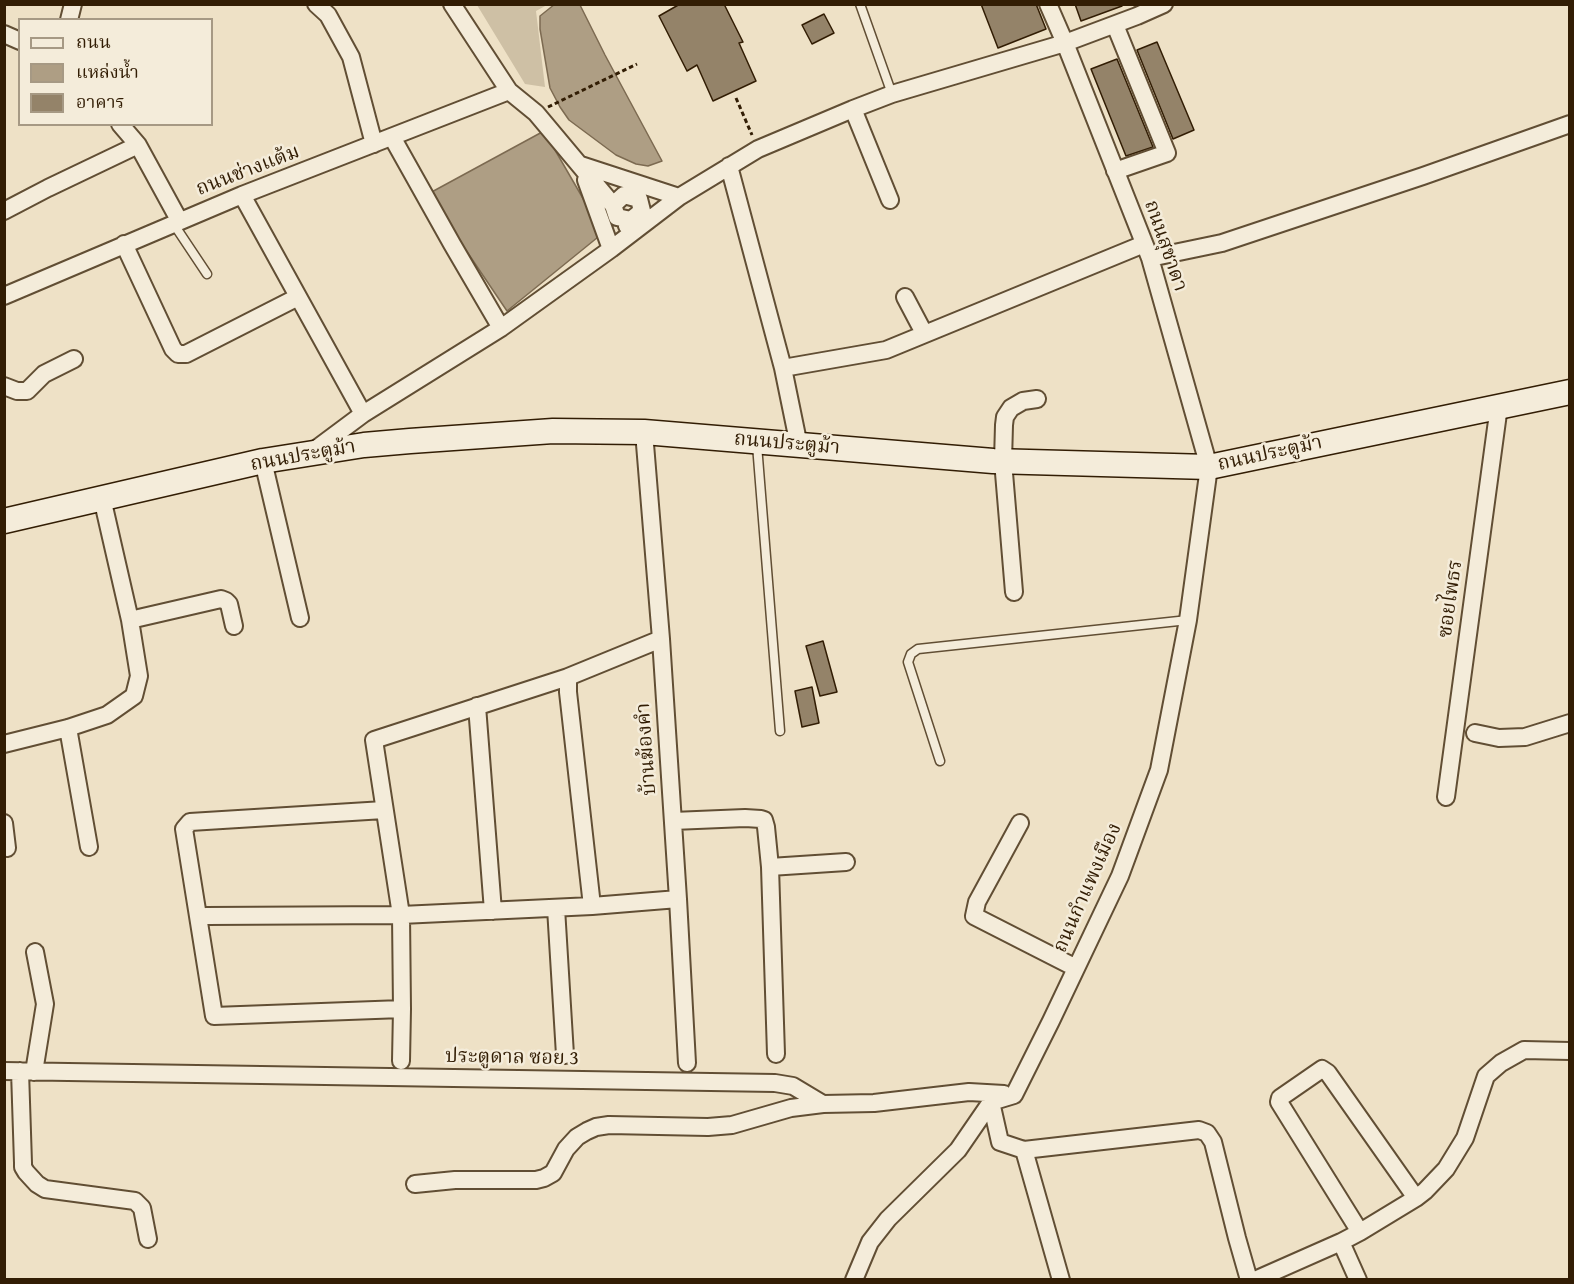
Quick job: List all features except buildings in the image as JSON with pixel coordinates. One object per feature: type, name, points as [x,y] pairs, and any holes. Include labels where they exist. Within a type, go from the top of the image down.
[{"type":"main road","name":"ถนนประตูม้า","points":[[4,521],[263,461],[364,445],[553,431],[644,432],[1003,461],[1209,467],[1569,392]]},
{"type":"street","points":[[452,4],[509,91],[536,113],[580,165],[628,208]]},
{"type":"street","name":"ถนนสุชาดา","points":[[1048,4],[1147,251],[1209,467]]},
{"type":"street","points":[[309,454],[363,414],[501,328],[679,197],[758,150],[892,94],[1065,43],[1164,4]]},
{"type":"street","points":[[327,8],[351,57],[374,144]]},
{"type":"street","points":[[1114,25],[1167,153],[1115,171]]},
{"type":"street","name":"ถนนช่างแต้ม","points":[[4,296],[242,195],[509,91]]},
{"type":"street","points":[[853,109],[890,200]]},
{"type":"street","points":[[783,368],[886,350],[924,333],[1147,251],[1222,243],[1423,176],[1569,124]]},
{"type":"street","points":[[122,126],[138,145],[176,222]]},
{"type":"street","points":[[392,137],[501,328]]},
{"type":"street","points":[[4,211],[138,145]]},
{"type":"street","points":[[580,165],[679,197]]},
{"type":"street","points":[[580,165],[611,249]]},
{"type":"street","points":[[729,166],[783,368],[798,446]]},
{"type":"street","points":[[242,195],[363,414]]},
{"type":"street","points":[[628,208],[679,197]]},
{"type":"street","points":[[611,249],[628,208]]},
{"type":"street","points":[[124,244],[172,349],[178,354],[186,354],[298,297]]},
{"type":"street","points":[[905,297],[924,333]]},
{"type":"street","points":[[4,386],[17,391],[27,391],[44,374],[74,359]]},
{"type":"street","points":[[1014,592],[1003,461],[1004,425],[1008,412],[1014,405],[1037,399]]},
{"type":"street","name":"ซอยไพธร","points":[[1446,797],[1498,406]]},
{"type":"street","name":"บ้านฆ้องคำ","points":[[644,432],[661,639],[687,1063]]},
{"type":"street","points":[[263,461],[300,618]]},
{"type":"street","name":"ถนนกำแพงเมือง","points":[[1014,1095],[1120,876],[1160,770],[1188,620],[1209,467]]},
{"type":"street","points":[[4,744],[68,728],[107,715],[134,696],[139,676],[130,620],[102,498]]},
{"type":"street","points":[[130,620],[221,599],[229,604],[234,626]]},
{"type":"street","points":[[401,1061],[401,915],[374,740],[568,677],[661,639]]},
{"type":"street","points":[[568,677],[592,906]]},
{"type":"street","points":[[477,706],[493,911]]},
{"type":"street","points":[[1475,733],[1499,738],[1525,737],[1569,723]]},
{"type":"street","points":[[68,728],[89,847]]},
{"type":"street","points":[[384,810],[190,822],[184,829],[214,1016],[402,1009]]},
{"type":"street","points":[[673,821],[764,820],[770,867],[776,1054]]},
{"type":"street","points":[[4,823],[7,848]]},
{"type":"street","points":[[1020,823],[982,891],[974,916],[1076,968]]},
{"type":"street","points":[[770,867],[846,862]]},
{"type":"street","points":[[206,916],[401,915],[592,906],[678,899]]},
{"type":"street","points":[[556,908],[565,1055]]},
{"type":"street","points":[[35,952],[45,1004],[20,1071],[23,1163],[26,1172],[45,1189],[135,1201],[142,1208],[148,1239]]},
{"type":"street","points":[[1255,1280],[1341,1242],[1416,1198],[1446,1169],[1465,1138],[1486,1076],[1501,1063],[1524,1050],[1569,1051]]},
{"type":"street","points":[[1360,1232],[1279,1102],[1280,1098],[1322,1069],[1328,1073],[1416,1198]]},
{"type":"street","name":"ประตูดาล ซอย 3","points":[[20,1071],[775,1083],[793,1086],[824,1104]]},
{"type":"street","points":[[415,1184],[455,1180],[536,1180],[544,1178],[553,1173],[566,1149],[577,1137],[596,1127],[609,1125],[708,1127],[732,1125],[791,1108],[824,1104],[874,1103],[969,1092],[1014,1095]]},
{"type":"street","points":[[854,1280],[870,1242],[888,1219],[958,1150],[991,1102],[1014,1095]]},
{"type":"street","points":[[991,1102],[999,1142],[1024,1150],[1199,1130],[1207,1133],[1213,1142],[1249,1280]]},
{"type":"street","points":[[1024,1150],[1061,1280]]},
{"type":"street","points":[[1341,1242],[1358,1280]]},
{"type":"lane","points":[[860,4],[892,94]]},
{"type":"lane","points":[[176,222],[207,274]]},
{"type":"lane","points":[[757,441],[780,731]]},
{"type":"lane","points":[[940,761],[908,662],[911,654],[918,649],[1188,620]]},
{"type":"path","points":[[550,106],[637,64]]},
{"type":"path","points":[[736,98],[750,130]]},
{"type":"shaded area","points":[[477,5],[547,5],[536,11],[545,87],[525,84]]},
{"type":"water","points":[[555,4],[580,5],[662,161],[648,166],[636,164],[616,155],[569,120],[560,107],[550,88],[540,29],[540,16]]},
{"type":"water","points":[[544,131],[603,233],[507,311],[428,194]]}]
